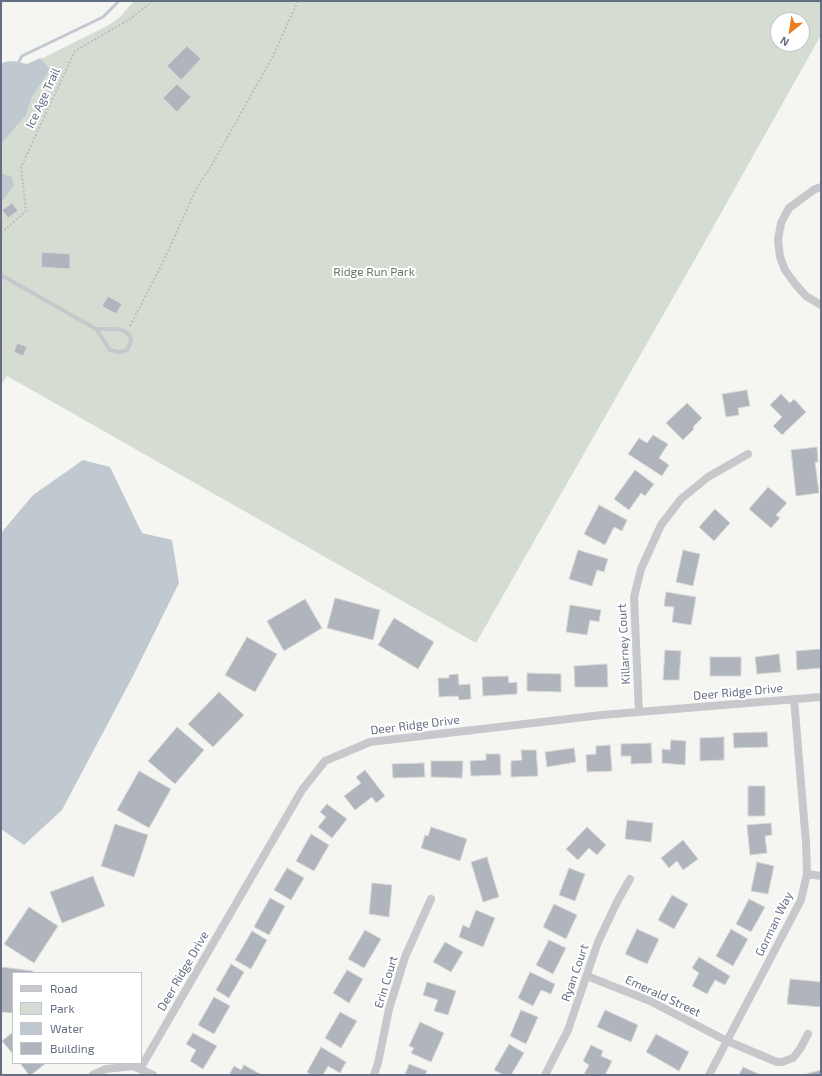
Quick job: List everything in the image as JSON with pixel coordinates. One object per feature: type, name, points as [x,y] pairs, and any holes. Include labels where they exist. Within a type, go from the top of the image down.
[{"type":"street","points":[[821,187],[815,189],[789,208],[781,223],[778,240],[780,257],[785,270],[806,296],[821,305]]},
{"type":"street","name":"Killarney Court","points":[[639,712],[634,597],[641,569],[661,525],[681,499],[708,477],[748,454]]},
{"type":"street","name":"Deer Ridge Drive","points":[[140,1069],[302,790],[325,761],[370,742],[602,715],[821,697]]},
{"type":"street","name":"Gorman Way","points":[[709,1075],[801,900],[807,874],[806,843],[794,699]]},
{"type":"street","points":[[807,874],[821,876]]},
{"type":"street","name":"Ryan Court","points":[[545,1075],[568,1030],[598,942],[630,879]]},
{"type":"street","name":"Erin Court","points":[[374,1075],[378,1063],[389,1009],[403,965],[431,899]]},
{"type":"street","name":"Emerald Street","points":[[587,976],[650,1000],[727,1041],[764,1058],[777,1062],[782,1062],[793,1058],[808,1034]]},
{"type":"street","points":[[93,1075],[106,1068],[133,1066],[153,1075]]},
{"type":"lane","points":[[1,275],[96,329],[110,350],[119,352],[127,350],[131,342],[130,336],[126,332],[118,329],[96,329]]},
{"type":"path","name":"Ice Age Trail","points":[[1,233],[26,211],[22,167],[75,51],[130,19],[153,1]]},
{"type":"path","points":[[126,332],[133,322],[156,276],[200,182],[209,170],[272,58],[298,1]]},
{"type":"green space","name":"Ridge Run Park","points":[[134,1],[821,1],[821,35],[476,643],[7,376],[1,385],[1,84],[5,77],[105,27],[119,18]]},
{"type":"water","points":[[40,58],[50,69],[31,99],[26,115],[1,144],[1,65],[4,62],[14,61],[27,64]]},
{"type":"water","points":[[1,173],[12,177],[14,186],[1,202]]},
{"type":"water","points":[[83,460],[110,467],[142,533],[172,540],[179,583],[133,676],[62,810],[24,845],[1,829],[1,533],[33,495]]},
{"type":"building","points":[[187,46],[201,59],[181,80],[167,66]]},
{"type":"building","points":[[177,84],[191,97],[177,112],[163,98]]},
{"type":"building","points":[[12,203],[18,211],[8,218],[2,210]]},
{"type":"building","points":[[42,252],[70,254],[70,269],[41,267]]},
{"type":"building","points":[[108,296],[122,304],[116,314],[102,306]]},
{"type":"building","points":[[17,343],[27,347],[23,356],[14,352]]},
{"type":"building","points":[[747,390],[750,406],[738,408],[739,415],[726,417],[722,394]]},
{"type":"building","points":[[781,394],[790,403],[794,399],[806,412],[782,435],[773,426],[782,417],[770,405]]},
{"type":"building","points":[[687,403],[702,418],[683,440],[666,423]]},
{"type":"building","points":[[653,435],[668,444],[659,458],[669,465],[662,476],[628,454],[639,438],[647,443]]},
{"type":"building","points":[[817,447],[818,462],[815,462],[819,493],[796,496],[791,450]]},
{"type":"building","points":[[635,470],[654,484],[645,496],[641,493],[629,510],[614,499]]},
{"type":"building","points":[[768,487],[787,503],[776,515],[780,518],[771,528],[749,509]]},
{"type":"building","points":[[599,505],[627,520],[622,531],[614,527],[605,545],[584,534]]},
{"type":"building","points":[[715,509],[730,523],[714,541],[699,527]]},
{"type":"building","points":[[578,550],[608,559],[604,572],[597,570],[592,586],[569,579]]},
{"type":"building","points":[[683,550],[700,554],[693,586],[676,582]]},
{"type":"building","points":[[666,592],[696,597],[691,625],[672,622],[674,607],[664,606]]},
{"type":"building","points":[[335,598],[380,610],[373,640],[327,628]]},
{"type":"building","points":[[305,599],[322,628],[284,651],[267,621]]},
{"type":"building","points":[[570,605],[601,610],[599,622],[590,620],[587,635],[566,632]]},
{"type":"building","points":[[394,618],[434,642],[418,669],[378,645]]},
{"type":"building","points":[[247,637],[277,654],[255,692],[225,675]]},
{"type":"building","points":[[821,649],[821,668],[797,670],[796,651]]},
{"type":"building","points":[[665,650],[681,651],[679,680],[663,680]]},
{"type":"building","points":[[779,654],[781,672],[757,674],[755,657]]},
{"type":"building","points":[[710,657],[741,657],[741,676],[710,676]]},
{"type":"building","points":[[607,664],[608,687],[575,687],[574,666]]},
{"type":"building","points":[[527,673],[561,674],[561,692],[527,691]]},
{"type":"building","points":[[458,674],[459,685],[470,684],[471,699],[459,700],[458,696],[439,697],[438,678],[449,678],[449,675]]},
{"type":"building","points":[[508,676],[509,683],[517,682],[517,694],[483,696],[482,677]]},
{"type":"building","points":[[219,692],[244,715],[213,747],[188,724]]},
{"type":"building","points":[[177,727],[204,750],[175,784],[148,761]]},
{"type":"building","points":[[767,732],[768,747],[734,748],[733,733]]},
{"type":"building","points":[[724,737],[724,760],[700,761],[700,738]]},
{"type":"building","points":[[671,740],[686,741],[685,765],[662,763],[662,749],[670,750]]},
{"type":"building","points":[[651,743],[652,763],[631,764],[631,756],[621,756],[621,744]]},
{"type":"building","points":[[610,745],[612,771],[587,772],[586,755],[596,754],[596,746]]},
{"type":"building","points":[[574,748],[576,762],[547,767],[545,752]]},
{"type":"building","points":[[521,750],[536,750],[538,776],[511,777],[511,761],[522,760]]},
{"type":"building","points":[[486,754],[500,754],[501,775],[471,776],[470,761],[486,760]]},
{"type":"building","points":[[431,761],[463,761],[462,778],[431,777]]},
{"type":"building","points":[[424,763],[425,777],[393,778],[392,764]]},
{"type":"building","points":[[365,770],[385,796],[376,803],[372,797],[355,810],[344,796],[361,783],[356,777]]},
{"type":"building","points":[[139,771],[171,789],[149,828],[117,810]]},
{"type":"building","points":[[748,786],[765,786],[765,816],[748,816]]},
{"type":"building","points":[[327,804],[347,819],[332,838],[318,827],[326,817],[320,812]]},
{"type":"building","points":[[627,820],[653,823],[651,842],[625,839]]},
{"type":"building","points":[[771,823],[772,835],[765,836],[767,853],[750,855],[747,825]]},
{"type":"building","points":[[115,824],[148,835],[134,877],[101,866]]},
{"type":"building","points":[[431,827],[467,839],[460,861],[421,848],[425,835],[428,836]]},
{"type":"building","points":[[587,827],[606,845],[597,855],[589,848],[578,860],[566,849]]},
{"type":"building","points":[[311,834],[329,845],[314,871],[296,861]]},
{"type":"building","points":[[683,840],[698,859],[683,870],[677,861],[669,868],[661,858]]},
{"type":"building","points":[[487,857],[499,897],[483,902],[471,862]]},
{"type":"building","points":[[757,862],[774,866],[768,894],[751,891]]},
{"type":"building","points":[[287,868],[304,878],[291,900],[274,890]]},
{"type":"building","points":[[569,868],[585,874],[575,901],[559,895]]},
{"type":"building","points":[[93,876],[105,906],[62,923],[50,892]]},
{"type":"building","points":[[372,883],[392,885],[389,917],[369,914]]},
{"type":"building","points":[[672,895],[688,904],[674,929],[658,920]]},
{"type":"building","points":[[270,898],[285,906],[269,935],[254,927]]},
{"type":"building","points":[[749,899],[765,907],[751,932],[736,924]]},
{"type":"building","points":[[554,904],[577,915],[566,939],[543,927]]},
{"type":"building","points":[[29,907],[58,926],[34,963],[4,944]]},
{"type":"building","points":[[476,910],[495,918],[483,947],[459,937],[463,925],[469,928]]},
{"type":"building","points":[[637,929],[659,939],[647,964],[625,954]]},
{"type":"building","points":[[731,929],[748,939],[733,966],[716,956]]},
{"type":"building","points":[[365,930],[381,939],[364,968],[348,959]]},
{"type":"building","points":[[252,931],[267,940],[251,969],[235,960]]},
{"type":"building","points":[[549,940],[566,948],[553,974],[536,965]]},
{"type":"building","points":[[445,942],[463,952],[451,972],[433,962]]},
{"type":"building","points":[[699,957],[730,976],[725,985],[715,980],[707,994],[692,986],[699,973],[692,968]]},
{"type":"building","points":[[231,964],[244,972],[229,998],[216,990]]},
{"type":"building","points":[[1,967],[33,971],[12,972],[12,1013],[1,1012]]},
{"type":"building","points":[[347,970],[363,979],[349,1003],[333,993]]},
{"type":"building","points":[[530,972],[555,984],[551,994],[541,990],[533,1006],[518,998]]},
{"type":"building","points":[[790,979],[821,982],[821,1007],[787,1004]]},
{"type":"building","points":[[427,982],[456,991],[448,1015],[434,1011],[438,1000],[423,995]]},
{"type":"building","points":[[214,997],[230,1006],[214,1034],[198,1025]]},
{"type":"building","points":[[521,1010],[538,1017],[526,1044],[510,1036]]},
{"type":"building","points":[[605,1010],[638,1025],[631,1042],[597,1027]]},
{"type":"building","points":[[340,1012],[357,1021],[341,1048],[325,1038]]},
{"type":"building","points":[[420,1022],[444,1033],[431,1062],[411,1053],[414,1048],[409,1046]]},
{"type":"building","points":[[12,1033],[12,1053],[2,1041]]},
{"type":"building","points":[[193,1033],[217,1046],[203,1069],[190,1061],[196,1050],[186,1044]]},
{"type":"building","points":[[656,1034],[689,1052],[679,1071],[646,1052]]},
{"type":"building","points":[[509,1044],[524,1053],[511,1075],[504,1075],[494,1070]]},
{"type":"building","points":[[591,1045],[603,1051],[601,1056],[612,1061],[605,1075],[584,1074],[589,1065],[583,1061]]},
{"type":"building","points":[[321,1047],[346,1062],[340,1073],[328,1066],[323,1075],[311,1075],[307,1072]]},
{"type":"building","points":[[21,1064],[45,1064],[31,1075],[29,1075]]},
{"type":"building","points":[[409,1064],[427,1071],[425,1075],[405,1075]]},
{"type":"building","points":[[244,1065],[262,1075],[229,1075],[234,1066],[241,1070]]},
{"type":"building","points":[[743,1067],[761,1075],[739,1075]]},
{"type":"building","points":[[821,1070],[821,1075],[802,1075]]},
{"type":"waterway","points":[[17,65],[22,56],[103,17],[119,1]]}]
